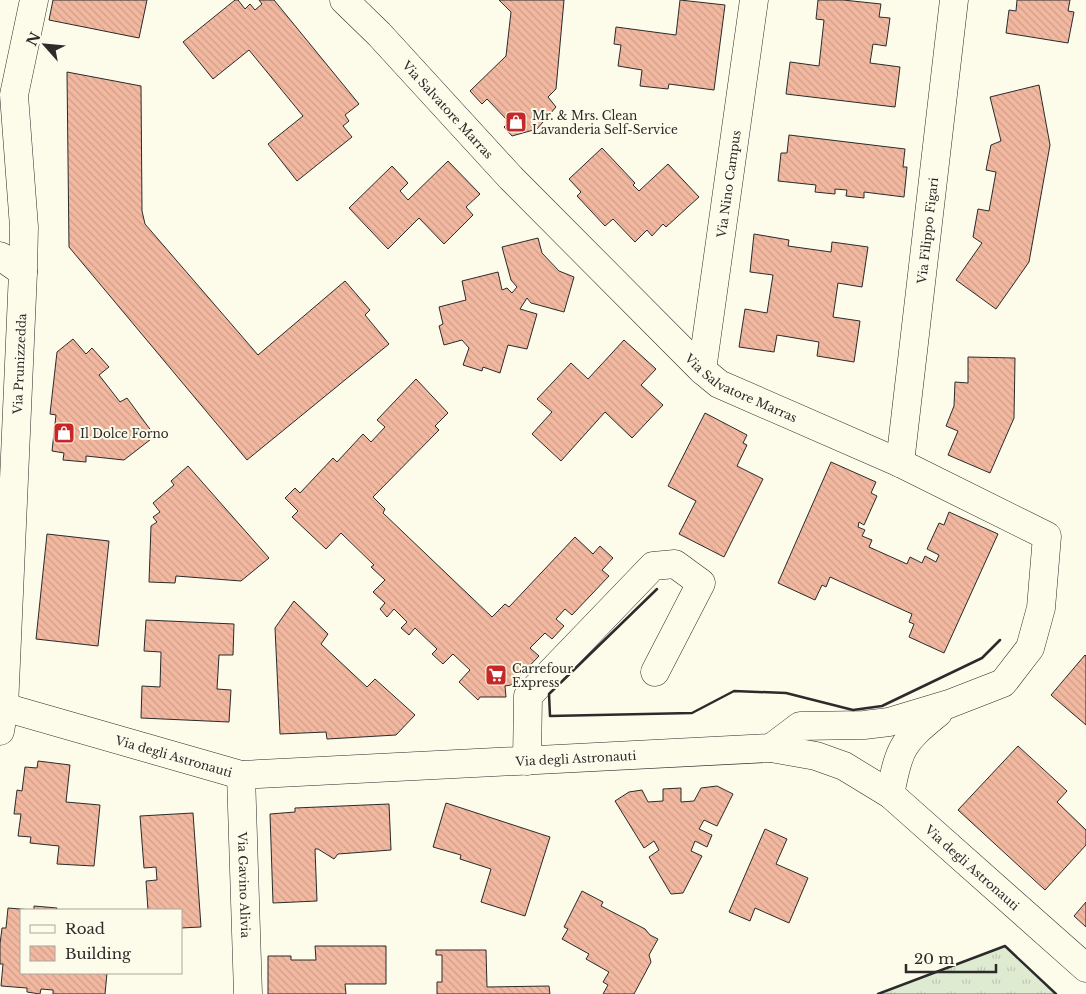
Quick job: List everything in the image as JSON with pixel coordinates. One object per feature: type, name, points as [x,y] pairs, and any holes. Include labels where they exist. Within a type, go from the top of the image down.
[{"type":"street","name":"Via Prunizzedda","points":[[1,715],[24,226],[7,105],[34,0]]},
{"type":"street","name":"Via Salvatore Marras","points":[[344,0],[379,34],[511,178],[702,370],[719,384],[900,463],[1047,536],[1040,608],[1030,648],[1003,683],[950,704],[889,722],[800,726],[771,748]]},
{"type":"street","name":"Via Nino Campus","points":[[702,370],[754,0]]},
{"type":"street","name":"Via Filippo Figari","points":[[900,463],[954,0]]},
{"type":"street","points":[[0,256],[23,272]]},
{"type":"street","points":[[528,761],[528,696],[653,566],[675,564],[701,583],[655,672]]},
{"type":"street","name":"Via Salvatore Marras","points":[[890,794],[898,757],[909,737],[950,704]]},
{"type":"street","name":"Via degli Astronauti","points":[[1,715],[241,775],[771,748],[816,756],[844,766],[890,794],[1086,968]]},
{"type":"street","name":"Via Gavino Alivia","points":[[241,775],[248,994]]},
{"type":"green space","points":[[1005,946],[1056,994],[878,994]]},
{"type":"building","points":[[53,0],[147,0],[139,38],[49,20]]},
{"type":"building","points":[[235,0],[238,0],[245,9],[250,4],[255,10],[262,4],[259,0],[274,0],[359,104],[345,115],[349,121],[343,126],[352,137],[297,181],[268,144],[303,116],[249,50],[213,79],[183,42]]},
{"type":"building","points":[[499,0],[564,0],[556,89],[548,97],[556,107],[537,129],[512,136],[504,127],[509,122],[487,99],[482,104],[470,91],[506,56],[511,12]]},
{"type":"building","points":[[680,0],[725,5],[714,90],[669,84],[668,89],[640,86],[642,70],[618,66],[621,45],[614,44],[616,27],[676,35]]},
{"type":"building","points":[[818,0],[843,0],[881,4],[879,17],[890,18],[886,46],[873,44],[870,63],[900,67],[895,107],[786,94],[790,62],[819,66],[824,20],[816,19]]},
{"type":"building","points":[[1017,0],[1070,0],[1068,11],[1074,12],[1068,43],[1006,33],[1009,10],[1016,11]]},
{"type":"building","points":[[67,72],[141,86],[142,211],[145,224],[258,355],[345,281],[370,310],[365,315],[389,344],[247,460],[69,247]]},
{"type":"building","points":[[1039,85],[1050,145],[1029,262],[996,309],[956,280],[982,243],[973,237],[978,209],[989,211],[996,172],[986,170],[991,145],[1001,141],[990,97]]},
{"type":"building","points":[[789,135],[905,149],[903,167],[907,167],[904,197],[864,192],[864,198],[846,196],[847,190],[835,189],[835,194],[815,192],[816,185],[778,181],[781,153],[787,153]]},
{"type":"building","points":[[602,148],[635,183],[633,185],[639,191],[668,164],[699,197],[666,227],[663,224],[652,236],[647,230],[635,242],[613,219],[605,226],[577,196],[581,192],[569,179]]},
{"type":"building","points":[[448,161],[480,194],[466,207],[473,215],[444,244],[419,218],[388,249],[349,208],[392,166],[408,183],[400,191],[408,200]]},
{"type":"building","points":[[754,234],[789,240],[788,246],[831,252],[832,242],[868,247],[862,287],[838,283],[833,317],[860,321],[854,362],[817,356],[819,342],[777,335],[774,352],[739,347],[745,309],[767,313],[773,275],[750,272]]},
{"type":"building","points":[[538,238],[542,253],[559,271],[574,277],[564,312],[531,303],[527,298],[520,309],[537,314],[527,349],[508,345],[500,373],[483,367],[482,371],[463,365],[469,348],[462,340],[444,345],[439,326],[443,324],[439,307],[466,300],[462,281],[498,272],[502,290],[507,288],[512,293],[517,287],[511,280],[502,247]]},
{"type":"building","points":[[73,339],[86,354],[92,348],[109,367],[99,375],[120,402],[127,398],[155,436],[124,460],[86,456],[86,462],[63,460],[64,453],[52,451],[56,415],[50,414],[57,352]]},
{"type":"building","points":[[624,340],[656,369],[641,385],[663,405],[632,438],[605,412],[561,461],[532,434],[552,412],[537,399],[571,363],[588,379]]},
{"type":"building","points":[[968,357],[1015,358],[1014,418],[990,473],[948,455],[958,431],[946,426],[954,406],[955,382],[968,383]]},
{"type":"building","points":[[416,379],[448,413],[435,426],[439,430],[373,497],[385,509],[383,513],[492,617],[505,604],[509,607],[575,537],[593,554],[600,546],[613,558],[602,570],[609,576],[572,615],[565,609],[556,619],[564,626],[552,639],[545,633],[530,648],[539,656],[511,685],[505,686],[506,697],[480,697],[478,700],[459,682],[470,670],[453,654],[443,664],[432,654],[437,649],[415,628],[409,635],[401,628],[407,622],[394,609],[387,617],[380,609],[385,603],[373,592],[385,580],[371,567],[374,565],[341,533],[326,549],[292,517],[298,511],[285,498],[295,488],[300,493],[333,458],[337,462],[363,434],[371,442],[385,427],[377,420]]},
{"type":"building","points":[[705,413],[747,435],[743,443],[747,445],[737,466],[763,479],[724,557],[679,534],[696,501],[668,486]]},
{"type":"building","points":[[831,462],[876,482],[871,493],[877,496],[864,525],[859,522],[858,527],[865,530],[862,536],[872,540],[869,547],[907,564],[910,557],[922,563],[925,556],[936,562],[939,555],[927,549],[939,523],[944,525],[949,512],[998,534],[944,653],[909,637],[914,624],[909,622],[912,614],[830,577],[826,587],[822,585],[815,600],[778,583]]},
{"type":"building","points":[[188,466],[269,558],[241,581],[176,576],[175,583],[149,582],[151,526],[157,522],[153,517],[160,512],[153,503],[174,485],[171,481]]},
{"type":"building","points":[[47,534],[109,541],[98,646],[36,639]]},
{"type":"building","points":[[294,601],[328,634],[321,644],[367,687],[375,679],[415,715],[396,735],[327,739],[326,732],[280,734],[275,628]]},
{"type":"building","points":[[146,620],[234,624],[233,655],[219,655],[217,689],[231,690],[229,722],[141,718],[142,686],[160,687],[161,652],[144,651]]},
{"type":"building","points":[[1086,656],[1086,725],[1051,695]]},
{"type":"building","points":[[1018,746],[1067,791],[1057,802],[1086,830],[1086,845],[1045,890],[958,810]]},
{"type":"building","points":[[38,761],[70,765],[66,802],[100,805],[94,866],[57,864],[59,846],[30,843],[31,837],[18,836],[21,814],[14,814],[17,790],[22,791],[25,767],[37,768]]},
{"type":"building","points":[[717,786],[733,794],[717,826],[704,820],[699,829],[712,835],[707,847],[695,841],[691,851],[702,856],[683,893],[671,894],[649,857],[659,850],[654,841],[644,848],[615,801],[629,792],[642,790],[648,802],[663,801],[663,789],[681,788],[681,802],[694,801],[701,788]]},
{"type":"building","points":[[446,803],[550,837],[525,916],[481,902],[491,869],[460,859],[461,855],[433,847]]},
{"type":"building","points":[[389,804],[391,850],[338,854],[334,859],[315,849],[317,901],[273,903],[270,814],[295,812],[295,808]]},
{"type":"building","points":[[193,813],[201,927],[182,928],[182,909],[148,909],[146,881],[157,880],[156,867],[144,868],[140,816]]},
{"type":"building","points":[[765,829],[787,839],[776,864],[808,878],[789,923],[755,908],[750,921],[729,912]]},
{"type":"building","points":[[582,891],[603,902],[601,906],[645,929],[650,935],[658,939],[649,955],[651,962],[634,994],[603,994],[608,985],[603,982],[609,972],[586,959],[589,954],[562,939],[568,929],[564,927]]},
{"type":"building","points":[[1086,902],[1086,927],[1074,916]]},
{"type":"building","points":[[34,906],[57,908],[57,909],[34,909]]},
{"type":"building","points":[[8,908],[20,909],[20,974],[107,974],[105,994],[53,994],[53,990],[41,989],[40,994],[27,992],[27,988],[1,986],[3,964],[0,964],[0,944],[2,928],[6,928]]},
{"type":"building","points":[[315,946],[386,946],[386,984],[345,984],[346,994],[268,994],[268,956],[291,956],[291,960],[316,960]]},
{"type":"building","points":[[436,950],[486,950],[487,987],[549,986],[550,994],[437,994],[437,982],[442,982],[442,955],[436,955]]},
{"type":"wall","points":[[657,589],[549,694],[550,716],[692,713],[734,691],[786,693],[853,710],[882,706],[982,658],[1000,640]]},
{"type":"wall","points":[[878,994],[1005,946],[1056,994]]},
{"type":"place","name":"Mr. & Mrs. Clean Lavanderia Self-Service","points":[[516,122]]},
{"type":"place","name":"Il Dolce Forno","points":[[64,433]]},
{"type":"place","name":"Carrefour Express","points":[[496,675]]}]
